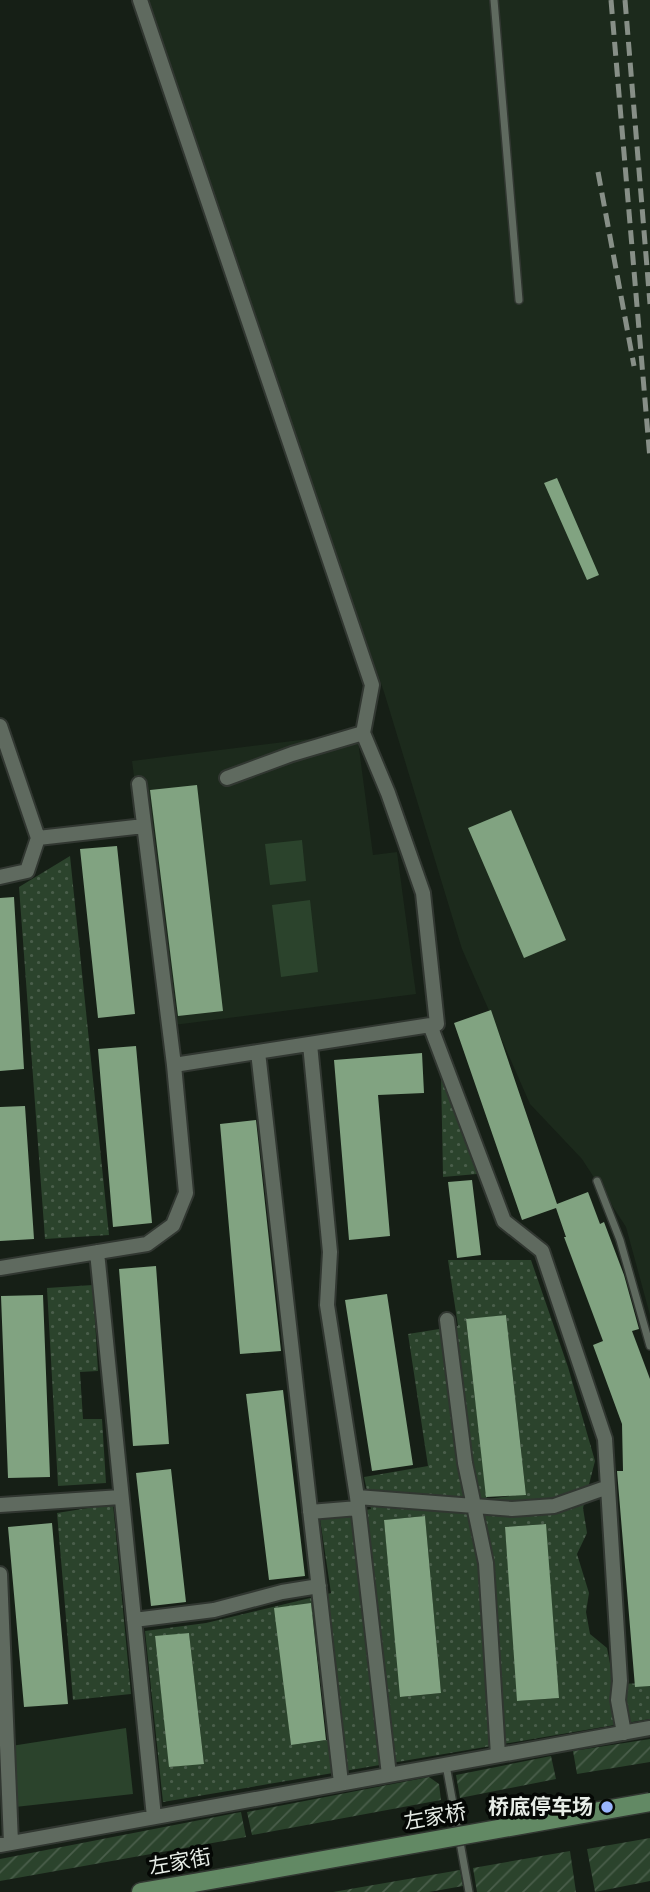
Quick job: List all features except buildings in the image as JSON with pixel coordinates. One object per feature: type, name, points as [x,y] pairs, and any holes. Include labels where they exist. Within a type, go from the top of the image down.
[{"type":"main road","name":"左家桥","points":[[228,1877],[650,1802]]},
{"type":"main road","name":"左家街","points":[[141,1892],[228,1877]]},
{"type":"street","points":[[140,0],[372,685],[363,733],[388,793],[423,892],[437,1024],[174,1065]]},
{"type":"street","points":[[0,726],[38,838],[27,871],[0,877]]},
{"type":"street","points":[[228,778],[292,754],[363,733]]},
{"type":"street","points":[[0,1268],[147,1244],[173,1225],[186,1193],[174,1065],[139,784]]},
{"type":"street","points":[[38,838],[144,826]]},
{"type":"street","points":[[430,1025],[504,1221],[542,1251],[605,1439],[620,1681],[618,1700],[624,1733]]},
{"type":"street","points":[[310,1044],[330,1252],[327,1305],[358,1503],[389,1775]]},
{"type":"street","points":[[258,1052],[341,1783]]},
{"type":"street","points":[[97,1252],[154,1817]]},
{"type":"street","points":[[447,1320],[465,1463],[486,1563],[498,1755]]},
{"type":"street","points":[[310,1512],[358,1503],[512,1509],[554,1506],[608,1487]]},
{"type":"street","points":[[0,1505],[121,1497]]},
{"type":"street","points":[[0,1574],[6,1844],[650,1728]]},
{"type":"street","points":[[134,1620],[214,1610],[282,1592],[319,1586]]},
{"type":"lane","points":[[494,0],[519,300]]},
{"type":"lane","points":[[597,1181],[620,1240],[650,1346]]},
{"type":"lane","points":[[446,1765],[469,1892]]},
{"type":"shaded area","points":[[143,0],[650,0],[650,1315],[626,1227],[582,1159],[530,1104],[462,949],[384,692]]},
{"type":"shaded area","points":[[357,733],[373,855],[397,852],[416,994],[166,1026],[132,761]]},
{"type":"shaded area","points":[[302,840],[306,881],[270,885],[265,844]]},
{"type":"shaded area","points":[[70,856],[109,1235],[45,1239],[19,887]]},
{"type":"shaded area","points":[[310,900],[318,972],[281,977],[272,905]]},
{"type":"shaded area","points":[[441,1073],[477,1174],[443,1177]]},
{"type":"shaded area","points":[[448,1260],[531,1260],[568,1367],[595,1461],[583,1508],[587,1533],[577,1554],[589,1593],[586,1612],[590,1634],[607,1648],[614,1684],[650,1683],[650,1719],[163,1802],[145,1631],[206,1623],[331,1593],[320,1519],[371,1509],[364,1477],[428,1466],[408,1334],[458,1326]],"holes":[[[506,1315],[526,1494],[487,1499],[466,1320]],[[425,1516],[441,1693],[401,1697],[384,1520]],[[545,1524],[559,1698],[518,1701],[505,1527]],[[311,1604],[328,1740],[291,1745],[275,1608]],[[189,1633],[204,1763],[170,1767],[155,1637]]]},
{"type":"shaded area","points":[[93,1285],[98,1371],[80,1372],[83,1419],[102,1419],[106,1483],[58,1486],[47,1288]]},
{"type":"shaded area","points":[[113,1504],[131,1694],[73,1700],[57,1513]]},
{"type":"shaded area","points":[[126,1728],[133,1794],[15,1807],[11,1746]]},
{"type":"shaded area","points":[[650,1739],[650,1762],[577,1774],[573,1751]]},
{"type":"shaded area","points":[[551,1756],[556,1779],[460,1798],[456,1775]]},
{"type":"shaded area","points":[[429,1777],[439,1784],[441,1800],[252,1835],[247,1812]]},
{"type":"shaded area","points":[[241,1812],[246,1837],[0,1881],[0,1859]]},
{"type":"shaded area","points":[[650,1838],[650,1881],[595,1892],[587,1849]]},
{"type":"shaded area","points":[[570,1851],[576,1892],[477,1892],[473,1868]]},
{"type":"shaded area","points":[[460,1870],[463,1886],[429,1892],[333,1892]]},
{"type":"railway","points":[[611,0],[650,459]]},
{"type":"railway","points":[[625,0],[650,304]]},
{"type":"railway","points":[[598,172],[634,366]]},
{"type":"place","name":"桥底停车场","points":[[607,1807]]}]
